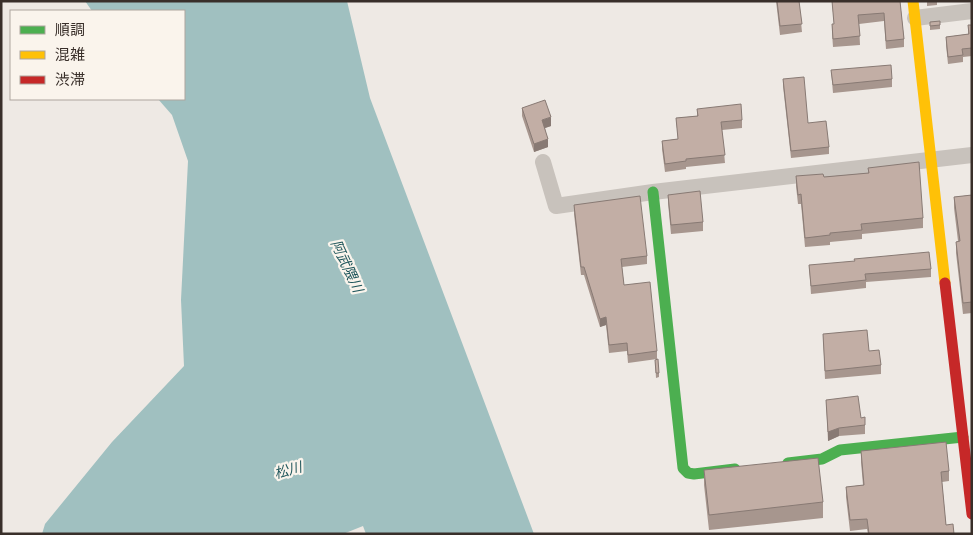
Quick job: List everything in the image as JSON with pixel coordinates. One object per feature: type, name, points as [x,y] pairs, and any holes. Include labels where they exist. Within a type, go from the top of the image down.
[{"type":"street","points":[[913,1],[972,514]]},
{"type":"street","points":[[915,18],[972,11]]},
{"type":"street","points":[[543,162],[556,206],[653,192],[972,155]]},
{"type":"street","points":[[653,192],[683,468],[688,473],[694,474],[743,468]]},
{"type":"street","points":[[773,465],[822,459],[840,450],[963,437]]},
{"type":"water","points":[[85,1],[347,1],[370,98],[534,534],[366,534],[363,526],[343,534],[42,534],[45,524],[112,442],[184,366],[181,300],[188,161],[172,115],[159,100],[185,100],[185,10],[91,10]]},
{"type":"building","points":[[777,1],[799,1],[802,24],[780,26]]},
{"type":"building","points":[[832,1],[900,1],[904,39],[886,41],[884,13],[858,15],[860,36],[833,39]]},
{"type":"building","points":[[940,21],[940,25],[930,26],[930,22]]},
{"type":"building","points":[[968,25],[972,25],[972,48],[962,49],[963,55],[948,57],[946,37],[969,34]]},
{"type":"building","points":[[891,65],[892,79],[833,85],[831,70]]},
{"type":"building","points":[[804,77],[808,123],[826,121],[829,147],[791,151],[783,79]]},
{"type":"building","points":[[545,100],[551,117],[542,120],[548,139],[534,144],[522,108]]},
{"type":"building","points":[[741,104],[742,120],[721,122],[725,155],[686,159],[686,161],[665,164],[662,141],[678,139],[676,118],[698,116],[697,109]]},
{"type":"building","points":[[919,162],[923,218],[861,224],[862,230],[805,238],[801,194],[798,195],[796,176],[823,174],[824,177],[869,173],[868,168]]},
{"type":"building","points":[[700,191],[703,222],[671,225],[668,195]]},
{"type":"building","points":[[972,195],[972,302],[963,303],[956,242],[960,241],[954,197]]},
{"type":"building","points":[[640,196],[647,256],[621,259],[624,285],[650,282],[657,351],[628,355],[627,343],[609,345],[606,317],[600,319],[584,267],[581,267],[574,205]]},
{"type":"building","points":[[929,252],[931,269],[865,274],[866,280],[811,286],[809,265]]},
{"type":"building","points":[[867,330],[869,351],[879,350],[881,365],[825,371],[823,334]]},
{"type":"building","points":[[658,359],[659,373],[656,373],[655,360]]},
{"type":"building","points":[[858,396],[861,418],[865,417],[865,425],[839,428],[828,432],[826,400]]},
{"type":"building","points":[[946,442],[949,471],[941,472],[946,525],[953,524],[954,534],[869,534],[867,519],[850,520],[846,487],[864,485],[861,451]]},
{"type":"building","points":[[818,458],[823,502],[709,515],[704,470]]},
{"type":"traffic: fast","points":[[653,192],[683,468],[688,473],[694,474],[735,469]]},
{"type":"traffic: fast","points":[[788,463],[822,459],[840,450],[963,437]]},
{"type":"traffic: slow","points":[[913,1],[945,283]]},
{"type":"traffic: jam","points":[[945,283],[972,514]]},
{"type":"water label","name":"阿武隈川","points":[[347,266]]},
{"type":"water label","name":"松川","points":[[288,470]]}]
